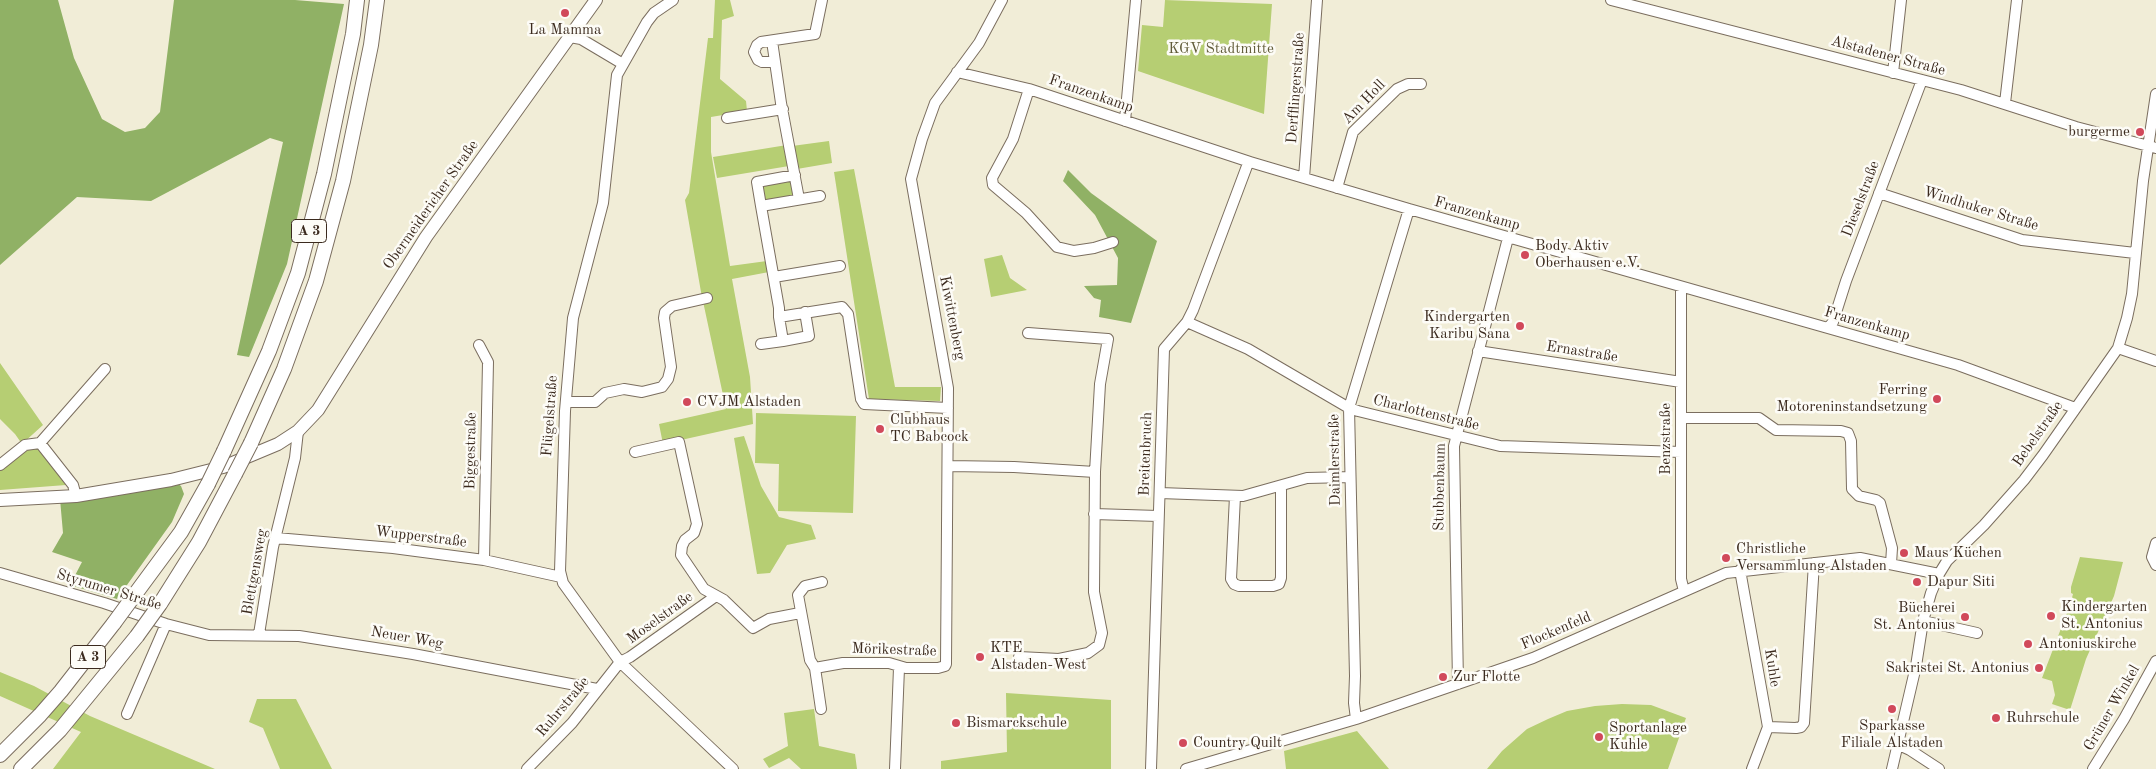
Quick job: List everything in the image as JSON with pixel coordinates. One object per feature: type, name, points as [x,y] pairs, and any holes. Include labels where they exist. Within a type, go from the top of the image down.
[{"type":"highway","name":"A 3","points":[[0,755],[61,691],[181,532],[224,451],[269,351],[298,273],[324,174],[357,0]]},
{"type":"highway","name":"A 3","points":[[21,769],[60,730],[137,636],[160,604],[200,542],[251,443],[284,369],[316,281],[343,181],[371,45],[377,0]]},
{"type":"main road","name":"Obermeidericher Straße","points":[[0,500],[76,496],[128,488],[223,467],[278,444],[298,431],[318,410],[426,237],[570,36],[591,1]]},
{"type":"street","name":"Flügelstraße","points":[[561,577],[562,460],[573,318],[602,208],[616,78],[651,16],[673,0]]},
{"type":"street","points":[[775,62],[762,62],[755,55],[755,49],[759,43],[815,34],[822,0]]},
{"type":"street","name":"Kiwittenberg","points":[[945,666],[948,380],[911,182],[922,139],[939,95],[985,33],[1002,0]]},
{"type":"street","points":[[1124,121],[1136,0]]},
{"type":"street","name":"Derfflingerstraße","points":[[1304,178],[1317,0]]},
{"type":"street","name":"Alstadener Straße","points":[[1611,0],[1893,72],[2152,147]]},
{"type":"street","points":[[1893,72],[1901,0]]},
{"type":"street","points":[[2005,103],[2017,0]]},
{"type":"street","points":[[570,36],[580,39],[623,64]]},
{"type":"street","points":[[772,41],[799,199]]},
{"type":"street","name":"Franzenkamp","points":[[957,72],[1029,89],[1250,162],[1337,188],[1958,365],[2075,408]]},
{"type":"street","name":"Dieselstraße","points":[[1828,328],[1832,322],[1922,80]]},
{"type":"street","name":"Am Holl","points":[[1337,188],[1353,132],[1397,89],[1408,84],[1421,84]]},
{"type":"street","points":[[1029,89],[1013,139],[992,178],[993,185],[1026,213],[1058,247],[1074,251],[1094,248],[1113,242]]},
{"type":"street","name":"Bebelstraße","points":[[1892,769],[1899,745],[1923,621],[1931,592],[1939,574],[1947,561],[1984,526],[2024,480],[2118,348],[2129,311],[2135,253],[2152,147],[2156,94]]},
{"type":"street","points":[[727,118],[783,109]]},
{"type":"street","name":"Breitenbruch","points":[[1151,769],[1164,350],[1187,322],[1250,162]]},
{"type":"street","points":[[783,341],[757,182],[795,175]]},
{"type":"street","name":"Windhuker Straße","points":[[1879,193],[2022,240],[2135,253]]},
{"type":"street","points":[[762,206],[820,196]]},
{"type":"street","name":"Daimlerstraße","points":[[1356,719],[1354,703],[1355,676],[1348,408],[1409,209]]},
{"type":"street","name":"Stubbenbaum","points":[[1458,684],[1454,446],[1508,238]]},
{"type":"street","points":[[774,277],[840,266]]},
{"type":"street","name":"Benzstraße","points":[[1681,287],[1681,579],[1684,591]]},
{"type":"street","points":[[566,402],[595,402],[605,393],[624,389],[642,392],[662,387],[668,379],[671,367],[664,318],[665,312],[672,306],[707,298]]},
{"type":"street","points":[[779,317],[838,307],[847,311],[860,399],[864,404],[948,408]]},
{"type":"street","points":[[761,344],[809,336],[805,312]]},
{"type":"street","name":"Charlottenstraße","points":[[1187,322],[1248,349],[1348,408],[1500,446],[1681,452]]},
{"type":"street","points":[[1019,657],[1059,660],[1088,653],[1097,648],[1101,642],[1102,628],[1094,592],[1094,472],[1100,384],[1108,339],[1028,334]]},
{"type":"street","name":"Biggestraße","points":[[479,345],[488,366],[484,560]]},
{"type":"street","points":[[2118,348],[2156,361]]},
{"type":"street","name":"Ernastraße","points":[[1478,351],[1680,382]]},
{"type":"street","points":[[0,465],[25,445],[40,443],[105,369]]},
{"type":"street","points":[[1681,418],[1758,418],[1776,430],[1841,431],[1848,433],[1851,441],[1852,488],[1859,496],[1876,500],[1880,503],[1892,548],[1891,564]]},
{"type":"street","name":"Blettgensweg","points":[[259,634],[280,514],[295,458],[298,431]]},
{"type":"street","name":"Moselstraße","points":[[635,452],[679,442],[697,524],[696,530],[685,540],[681,555],[704,589],[724,600],[753,628],[769,619],[800,613]]},
{"type":"street","points":[[40,443],[73,485],[76,496]]},
{"type":"street","points":[[948,466],[1094,472]]},
{"type":"street","points":[[1160,493],[1235,496],[1254,494],[1312,478],[1349,477]]},
{"type":"street","points":[[1235,496],[1231,580],[1239,586],[1273,586],[1279,584],[1281,578],[1281,486]]},
{"type":"street","points":[[1094,514],[1158,516]]},
{"type":"street","name":"Wupperstraße","points":[[276,538],[393,548],[484,560],[561,577]]},
{"type":"street","points":[[2156,544],[2152,556],[2156,565]]},
{"type":"street","name":"Flockenfeld","points":[[1186,769],[1356,719],[1546,653],[1714,577],[1740,570],[1860,558],[1939,574]]},
{"type":"street","points":[[1752,769],[1768,728],[1796,728],[1801,727],[1804,723],[1814,563]]},
{"type":"street","name":"Kuhle","points":[[1740,570],[1768,728]]},
{"type":"street","name":"Styrumer Straße","points":[[0,573],[104,603],[166,624],[210,635]]},
{"type":"street","points":[[561,577],[620,662],[733,769]]},
{"type":"street","points":[[821,709],[815,668],[810,660],[798,595],[801,589],[807,585],[822,582]]},
{"type":"street","name":"Moselstraße","points":[[620,662],[630,657],[716,596]]},
{"type":"street","points":[[1923,621],[1977,633]]},
{"type":"street","points":[[126,714],[166,624]]},
{"type":"street","name":"Neuer Weg","points":[[210,635],[293,635],[386,649],[597,690]]},
{"type":"street","name":"Grüner Winkel","points":[[2094,769],[2156,661]]},
{"type":"street","name":"Ruhrstraße","points":[[527,769],[572,723],[620,662]]},
{"type":"street","name":"Mörikestraße","points":[[815,668],[842,663],[889,663],[899,668],[938,668],[945,666]]},
{"type":"street","points":[[895,769],[899,668]]},
{"type":"street","points":[[1899,745],[1939,769]]},
{"type":"green space","points":[[0,0],[58,0],[74,58],[102,119],[125,132],[145,128],[160,112],[174,0],[295,0],[344,4],[287,264],[249,357],[237,355],[283,142],[270,138],[151,201],[77,197],[0,265]]},
{"type":"green space","points":[[715,0],[730,0],[734,16],[722,20],[720,79],[746,101],[747,111],[711,117],[711,152],[730,266],[767,261],[769,272],[732,279],[750,377],[753,424],[663,444],[659,424],[726,409],[701,292],[685,200],[689,193],[708,38],[713,38]]},
{"type":"green space","name":"KGV Stadtmitte","points":[[1165,0],[1272,4],[1264,114],[1138,71],[1142,25],[1163,27]]},
{"type":"green space","points":[[829,141],[832,163],[797,169],[792,146]]},
{"type":"green space","points":[[787,145],[789,166],[717,178],[713,157]]},
{"type":"green space","points":[[854,169],[895,387],[941,387],[940,401],[869,399],[834,172]]},
{"type":"green space","points":[[1068,170],[1091,193],[1157,241],[1131,323],[1099,317],[1101,300],[1094,298],[1084,286],[1117,285],[1118,258],[1095,215],[1063,181]]},
{"type":"green space","points":[[792,181],[795,196],[765,202],[762,184]]},
{"type":"green space","points":[[1002,255],[1010,278],[1027,290],[991,297],[984,259]]},
{"type":"green space","points":[[0,363],[43,425],[22,444],[0,419]]},
{"type":"green space","points":[[756,413],[856,416],[853,513],[778,511],[779,464],[755,463]]},
{"type":"green space","points":[[744,436],[761,486],[779,517],[811,525],[816,539],[787,545],[770,573],[757,574],[734,438]]},
{"type":"green space","points":[[33,447],[39,449],[66,485],[0,490],[0,470],[24,450]]},
{"type":"green space","points":[[174,481],[181,486],[184,494],[172,522],[117,599],[70,585],[82,562],[52,552],[63,533],[60,499]]},
{"type":"green space","points":[[2080,557],[2123,562],[2114,596],[2086,659],[2070,710],[2052,704],[2055,695],[2052,681],[2042,678],[2070,605],[2073,594],[2071,593],[2071,587]]},
{"type":"green space","points":[[0,672],[34,686],[90,716],[215,769],[53,769],[81,732],[0,696]]},
{"type":"green space","points":[[1006,693],[1111,700],[1111,769],[941,769],[941,761],[1007,752]]},
{"type":"green space","points":[[257,699],[296,699],[332,769],[280,769],[263,728],[249,722]]},
{"type":"green space","name":"Sportanlage Kuhle","points":[[1622,704],[1651,705],[1686,718],[1668,769],[1487,769],[1502,751],[1527,729],[1567,711]]},
{"type":"green space","points":[[814,709],[819,746],[855,754],[857,769],[801,769],[789,758],[769,768],[763,759],[788,746],[784,713]]},
{"type":"green space","points":[[1357,731],[1389,769],[1286,769],[1284,751]]},
{"type":"place","name":"La Mamma","points":[[565,13]]},
{"type":"place","name":"burgerme","points":[[2140,132]]},
{"type":"place","name":"Body Aktiv Oberhausen e.V.","points":[[1525,255]]},
{"type":"place","name":"Kindergarten Karibu Sana","points":[[1520,326]]},
{"type":"place","name":"Ferring Motoreninstandsetzung","points":[[1937,399]]},
{"type":"place","name":"CVJM Alstaden","points":[[687,402]]},
{"type":"place","name":"Clubhaus TC Babcock","points":[[880,429]]},
{"type":"place","name":"Maus Küchen","points":[[1904,553]]},
{"type":"place","name":"Christliche Versammlung Alstaden","points":[[1726,558]]},
{"type":"place","name":"Dapur Siti","points":[[1917,582]]},
{"type":"place","name":"Kindergarten St. Antonius","points":[[2051,616]]},
{"type":"place","name":"Bücherei St. Antonius","points":[[1965,617]]},
{"type":"place","name":"Antoniuskirche","points":[[2028,644]]},
{"type":"place","name":"KTE Alstaden-West","points":[[980,657]]},
{"type":"place","name":"Sakristei St. Antonius","points":[[2039,668]]},
{"type":"place","name":"Zur Flotte","points":[[1443,677]]},
{"type":"place","name":"Sparkasse Filiale Alstaden","points":[[1892,709]]},
{"type":"place","name":"Ruhrschule","points":[[1996,718]]},
{"type":"place","name":"Bismarckschule","points":[[956,723]]},
{"type":"place","name":"Sportanlage Kuhle","points":[[1599,737]]},
{"type":"place","name":"Country Quilt","points":[[1183,743]]}]
